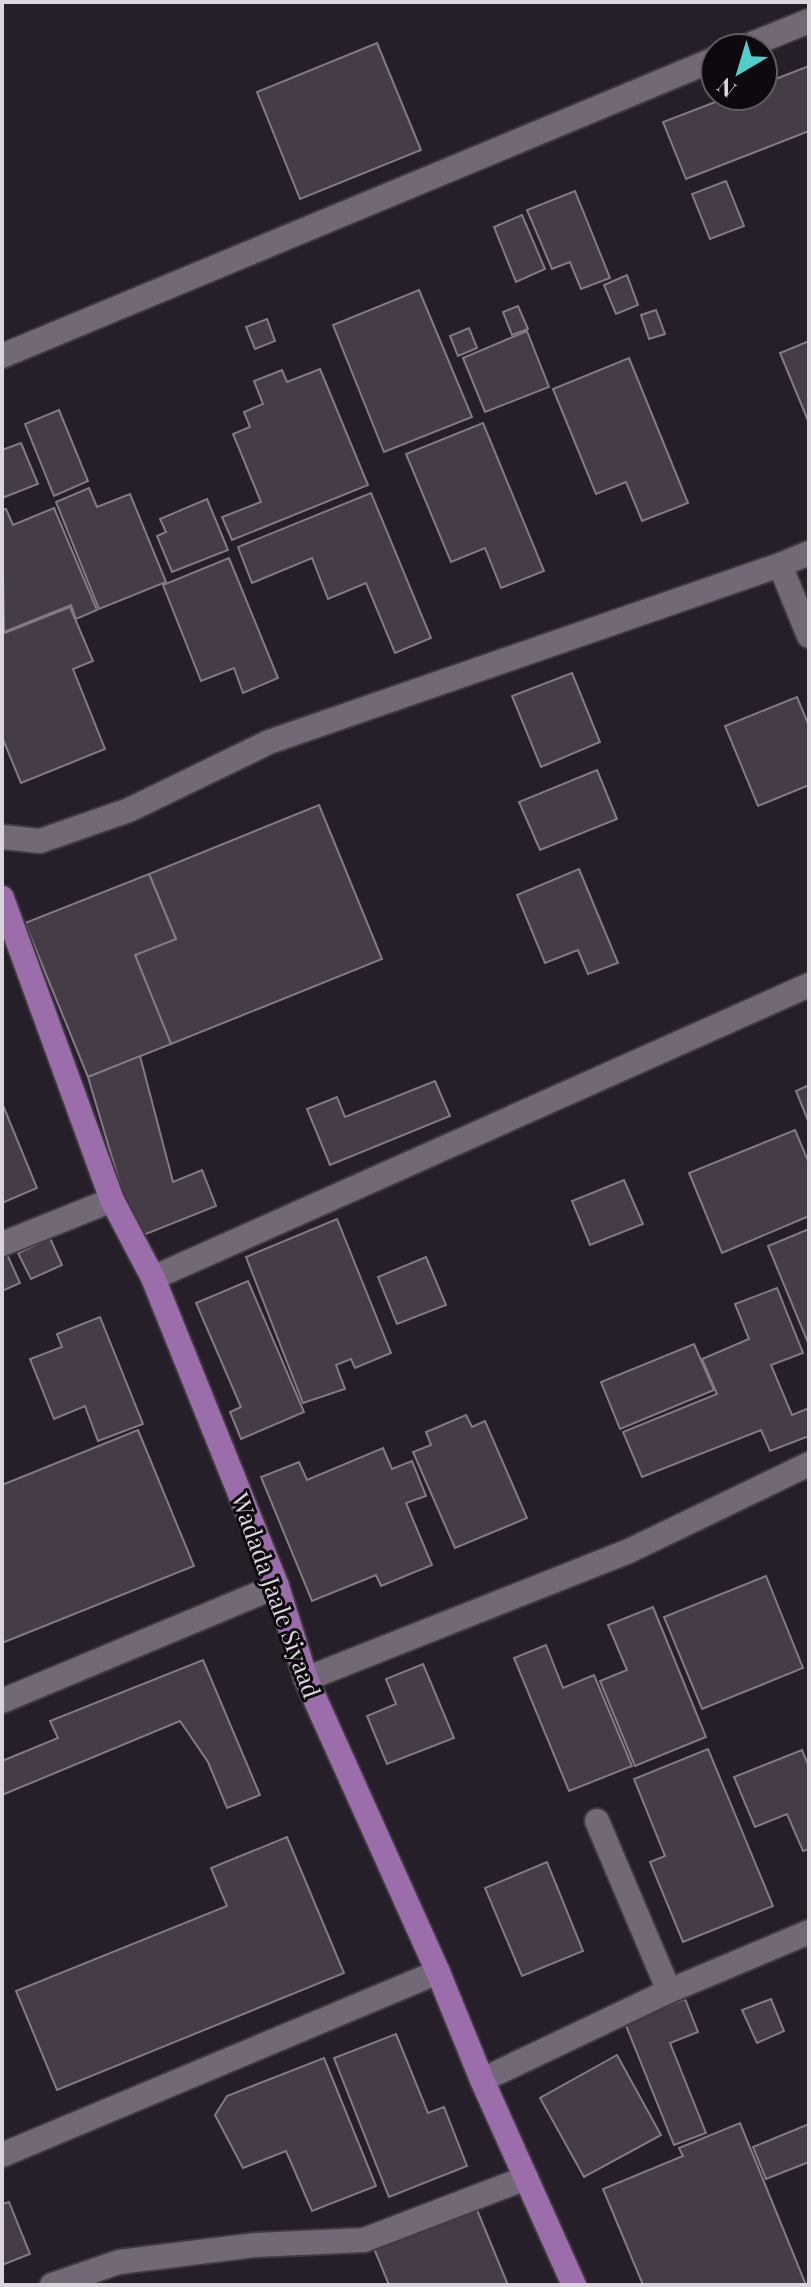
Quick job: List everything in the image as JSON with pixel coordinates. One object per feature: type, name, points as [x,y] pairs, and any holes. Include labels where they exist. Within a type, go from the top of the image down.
[{"type":"main road","name":"Wadada Jaale Siyaad","points":[[2,898],[112,1200],[153,1278],[277,1586],[306,1679],[574,2285]]},
{"type":"street","points":[[779,33],[809,21]]},
{"type":"street","points":[[2,356],[699,66]]},
{"type":"street","points":[[2,837],[40,841],[114,816],[269,742],[809,553]]},
{"type":"street","points":[[780,565],[809,636]]},
{"type":"street","points":[[153,1278],[809,985]]},
{"type":"street","points":[[2,1244],[112,1200]]},
{"type":"street","points":[[306,1679],[629,1551],[809,1464]]},
{"type":"street","points":[[2,1701],[277,1586]]},
{"type":"street","points":[[597,1821],[669,1991]]},
{"type":"street","points":[[482,2080],[669,1991],[809,1932]]},
{"type":"street","points":[[2,2155],[438,1972]]},
{"type":"street","points":[[52,2285],[119,2262],[256,2245],[364,2240],[526,2178]]},
{"type":"building","points":[[377,43],[421,150],[300,199],[257,92]]},
{"type":"building","points":[[809,66],[809,131],[686,179],[663,122],[699,108],[699,112],[779,112],[779,78]]},
{"type":"building","points":[[726,181],[744,226],[710,239],[692,194]]},
{"type":"building","points":[[575,191],[610,278],[581,289],[570,262],[552,269],[527,210]]},
{"type":"building","points":[[522,215],[545,269],[516,282],[494,227]]},
{"type":"building","points":[[627,275],[638,305],[616,314],[604,285]]},
{"type":"building","points":[[419,290],[472,417],[384,452],[333,325]]},
{"type":"building","points":[[518,306],[528,329],[512,335],[503,312]]},
{"type":"building","points":[[656,310],[665,334],[649,339],[641,315]]},
{"type":"building","points":[[267,319],[275,341],[255,349],[246,327]]},
{"type":"building","points":[[469,328],[477,348],[458,356],[450,336]]},
{"type":"building","points":[[527,331],[549,387],[485,412],[463,358]]},
{"type":"building","points":[[809,341],[809,423],[780,353]]},
{"type":"building","points":[[629,358],[688,503],[642,521],[626,482],[596,494],[553,389]]},
{"type":"building","points":[[320,369],[368,485],[232,540],[222,517],[261,502],[233,434],[250,427],[244,412],[263,404],[254,381],[282,370],[287,382]]},
{"type":"building","points":[[59,410],[88,481],[54,496],[25,424]]},
{"type":"building","points":[[483,423],[544,571],[501,588],[485,548],[451,562],[406,454]]},
{"type":"building","points":[[21,443],[38,484],[2,498],[2,450]]},
{"type":"building","points":[[89,488],[97,507],[130,494],[166,582],[99,609],[56,502]]},
{"type":"building","points":[[371,493],[431,638],[395,653],[366,583],[328,599],[312,558],[252,583],[238,547]]},
{"type":"building","points":[[207,499],[228,550],[172,572],[157,536],[166,532],[160,519]]},
{"type":"building","points":[[54,508],[97,610],[76,619],[71,605],[4,632],[2,510],[6,509],[13,525]]},
{"type":"building","points":[[229,558],[278,678],[243,693],[234,668],[201,681],[163,585]]},
{"type":"building","points":[[70,607],[93,661],[73,669],[105,749],[21,783],[2,737],[2,634]]},
{"type":"building","points":[[572,673],[600,742],[541,767],[512,696]]},
{"type":"building","points":[[797,697],[809,726],[809,785],[758,806],[725,726]]},
{"type":"building","points":[[597,770],[617,819],[540,850],[519,802]]},
{"type":"building","points":[[319,805],[382,959],[171,1044],[135,955],[176,939],[149,874]]},
{"type":"building","points":[[579,869],[618,963],[588,974],[578,950],[545,963],[517,895]]},
{"type":"building","points":[[149,874],[176,939],[135,955],[171,1044],[88,1077],[25,923]]},
{"type":"building","points":[[140,1056],[173,1182],[202,1170],[216,1206],[136,1238],[88,1077]]},
{"type":"building","points":[[435,1081],[450,1116],[330,1165],[307,1109],[337,1097],[345,1117]]},
{"type":"building","points":[[809,1085],[809,1123],[796,1091]]},
{"type":"building","points":[[2,1103],[37,1188],[2,1203]]},
{"type":"building","points":[[795,1130],[809,1163],[809,1216],[722,1253],[689,1173]]},
{"type":"building","points":[[624,1180],[643,1224],[590,1245],[572,1201]]},
{"type":"building","points":[[337,1219],[391,1353],[355,1368],[351,1359],[336,1365],[345,1389],[303,1403],[246,1257]]},
{"type":"building","points":[[809,1229],[809,1345],[768,1246]]},
{"type":"building","points":[[50,1238],[62,1265],[31,1279],[18,1253]]},
{"type":"building","points":[[6,1252],[20,1283],[2,1291],[2,1254]]},
{"type":"building","points":[[426,1257],[446,1305],[397,1324],[378,1277]]},
{"type":"building","points":[[248,1281],[304,1412],[241,1439],[230,1412],[241,1407],[196,1303]]},
{"type":"building","points":[[777,1288],[803,1353],[771,1365],[792,1415],[809,1408],[809,1436],[770,1451],[761,1430],[642,1477],[623,1432],[717,1394],[702,1359],[749,1339],[735,1304]]},
{"type":"building","points":[[100,1317],[143,1424],[98,1441],[85,1406],[54,1419],[30,1359],[62,1347],[57,1334]]},
{"type":"building","points":[[694,1344],[714,1390],[620,1429],[601,1382]]},
{"type":"building","points":[[466,1415],[472,1427],[485,1421],[527,1518],[455,1548],[413,1452],[431,1445],[426,1432]]},
{"type":"building","points":[[138,1430],[194,1566],[2,1643],[2,1485]]},
{"type":"building","points":[[383,1448],[392,1469],[412,1461],[426,1496],[406,1503],[432,1565],[381,1586],[376,1575],[312,1601],[261,1477],[299,1462],[307,1480]]},
{"type":"building","points":[[766,1576],[803,1668],[702,1709],[664,1617]]},
{"type":"building","points":[[653,1607],[706,1737],[635,1766],[600,1681],[627,1670],[608,1625]]},
{"type":"building","points":[[546,1645],[563,1688],[594,1675],[632,1766],[569,1791],[514,1658]]},
{"type":"building","points":[[203,1660],[260,1795],[227,1808],[208,1762],[180,1721],[2,1795],[2,1761],[58,1738],[50,1721]]},
{"type":"building","points":[[423,1664],[454,1738],[387,1764],[367,1716],[396,1704],[386,1679]]},
{"type":"building","points":[[708,1749],[773,1906],[683,1942],[650,1862],[665,1856],[634,1779]]},
{"type":"building","points":[[802,1750],[809,1767],[809,1849],[803,1851],[787,1814],[755,1827],[734,1777]]},
{"type":"building","points":[[287,1837],[344,1973],[57,2090],[16,1991],[227,1906],[211,1868]]},
{"type":"building","points":[[547,1862],[583,1951],[522,1976],[485,1888]]},
{"type":"building","points":[[685,1999],[698,2032],[670,2043],[706,2133],[674,2145],[625,2023]]},
{"type":"building","points":[[771,1999],[784,2031],[757,2043],[742,2010]]},
{"type":"building","points":[[396,2034],[428,2113],[444,2107],[467,2166],[389,2197],[334,2058]]},
{"type":"building","points":[[617,2055],[661,2135],[584,2177],[540,2098]]},
{"type":"building","points":[[324,2058],[376,2186],[312,2211],[286,2151],[243,2168],[215,2115],[227,2096]]},
{"type":"building","points":[[740,2123],[806,2285],[643,2285],[603,2189],[683,2156],[679,2148]]},
{"type":"building","points":[[809,2124],[809,2162],[766,2179],[753,2147]]},
{"type":"building","points":[[9,2202],[30,2254],[2,2265],[2,2204]]},
{"type":"building","points":[[475,2205],[508,2285],[389,2285],[373,2246]]}]
